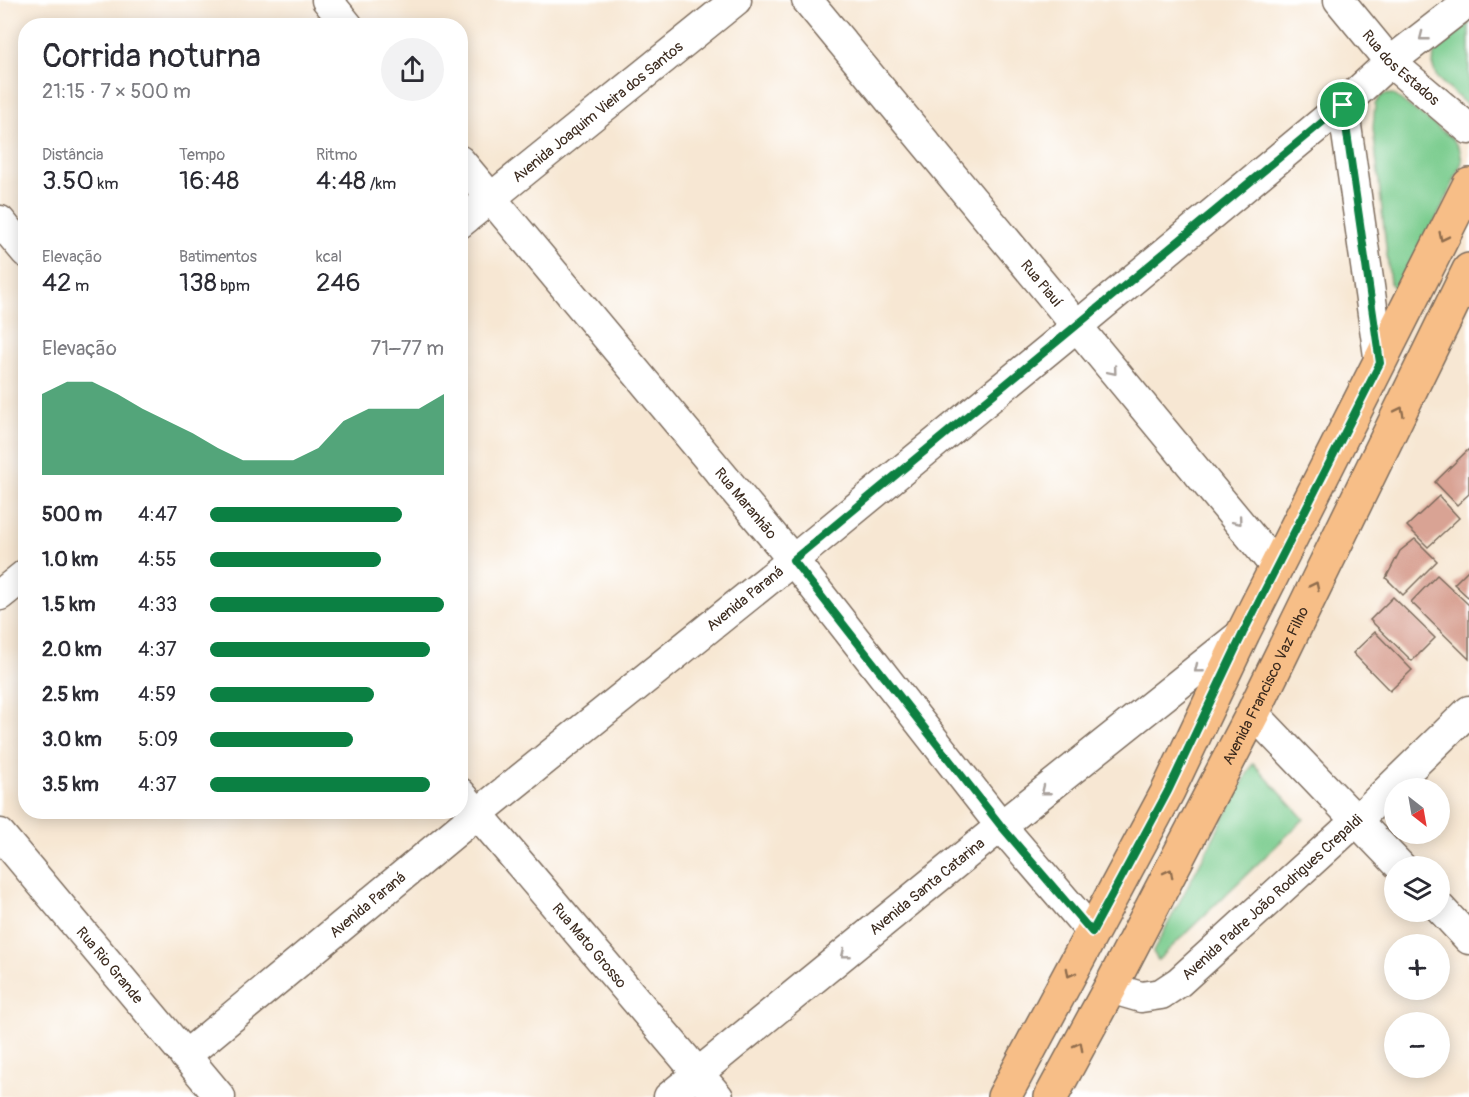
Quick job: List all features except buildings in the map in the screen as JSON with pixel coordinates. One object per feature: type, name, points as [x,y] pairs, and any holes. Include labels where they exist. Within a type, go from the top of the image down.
[{"type":"main road","points":[[1004,1097],[1168,791],[1243,633],[1469,184]]},
{"type":"main road","name":"Avenida Francisco Vaz Filho","points":[[1051,1097],[1253,712],[1469,270]]},
{"type":"street","points":[[327,0],[342,18]]},
{"type":"street","name":"Avenida Joaquim Vieira dos Santos","points":[[468,217],[736,0]]},
{"type":"street","name":"Rua Piauí","points":[[807,0],[1276,567]]},
{"type":"street","name":"Rua dos Estados","points":[[1339,0],[1390,62],[1469,129]]},
{"type":"street","name":"Avenida Paraná","points":[[469,803],[793,560],[1343,105],[1390,62],[1469,1]]},
{"type":"street","points":[[1343,105],[1380,363]]},
{"type":"street","name":"Rua Maranhão","points":[[468,171],[793,560],[1001,826],[1092,932]]},
{"type":"street","points":[[0,221],[18,242]]},
{"type":"street","points":[[0,595],[18,580]]},
{"type":"street","name":"Avenida Santa Catarina","points":[[669,1097],[1001,826],[1243,633]]},
{"type":"street","name":"Avenida Padre João Rodrigues Crepaldi","points":[[1110,988],[1141,998],[1161,994],[1179,982],[1357,820],[1469,711]]},
{"type":"street","points":[[1253,712],[1391,856]]},
{"type":"street","name":"Rua Mato Grosso","points":[[469,803],[718,1097]]},
{"type":"street","name":"Avenida Paraná","points":[[185,1056],[451,819]]},
{"type":"street","name":"Rua Rio Grande","points":[[0,834],[220,1097]]},
{"type":"street","points":[[1450,919],[1469,939]]},
{"type":"green space","points":[[1469,23],[1469,107],[1437,78],[1433,67],[1434,53]]},
{"type":"green space","points":[[1393,94],[1453,139],[1460,150],[1462,162],[1403,286],[1396,289],[1390,283],[1373,128],[1375,104],[1382,95]]},
{"type":"green space","points":[[1253,763],[1304,819],[1158,960],[1153,952]]},
{"type":"route","points":[[1343,105],[1380,363],[1243,633],[1168,791],[1092,932],[1001,826],[793,560],[1343,105]]}]
